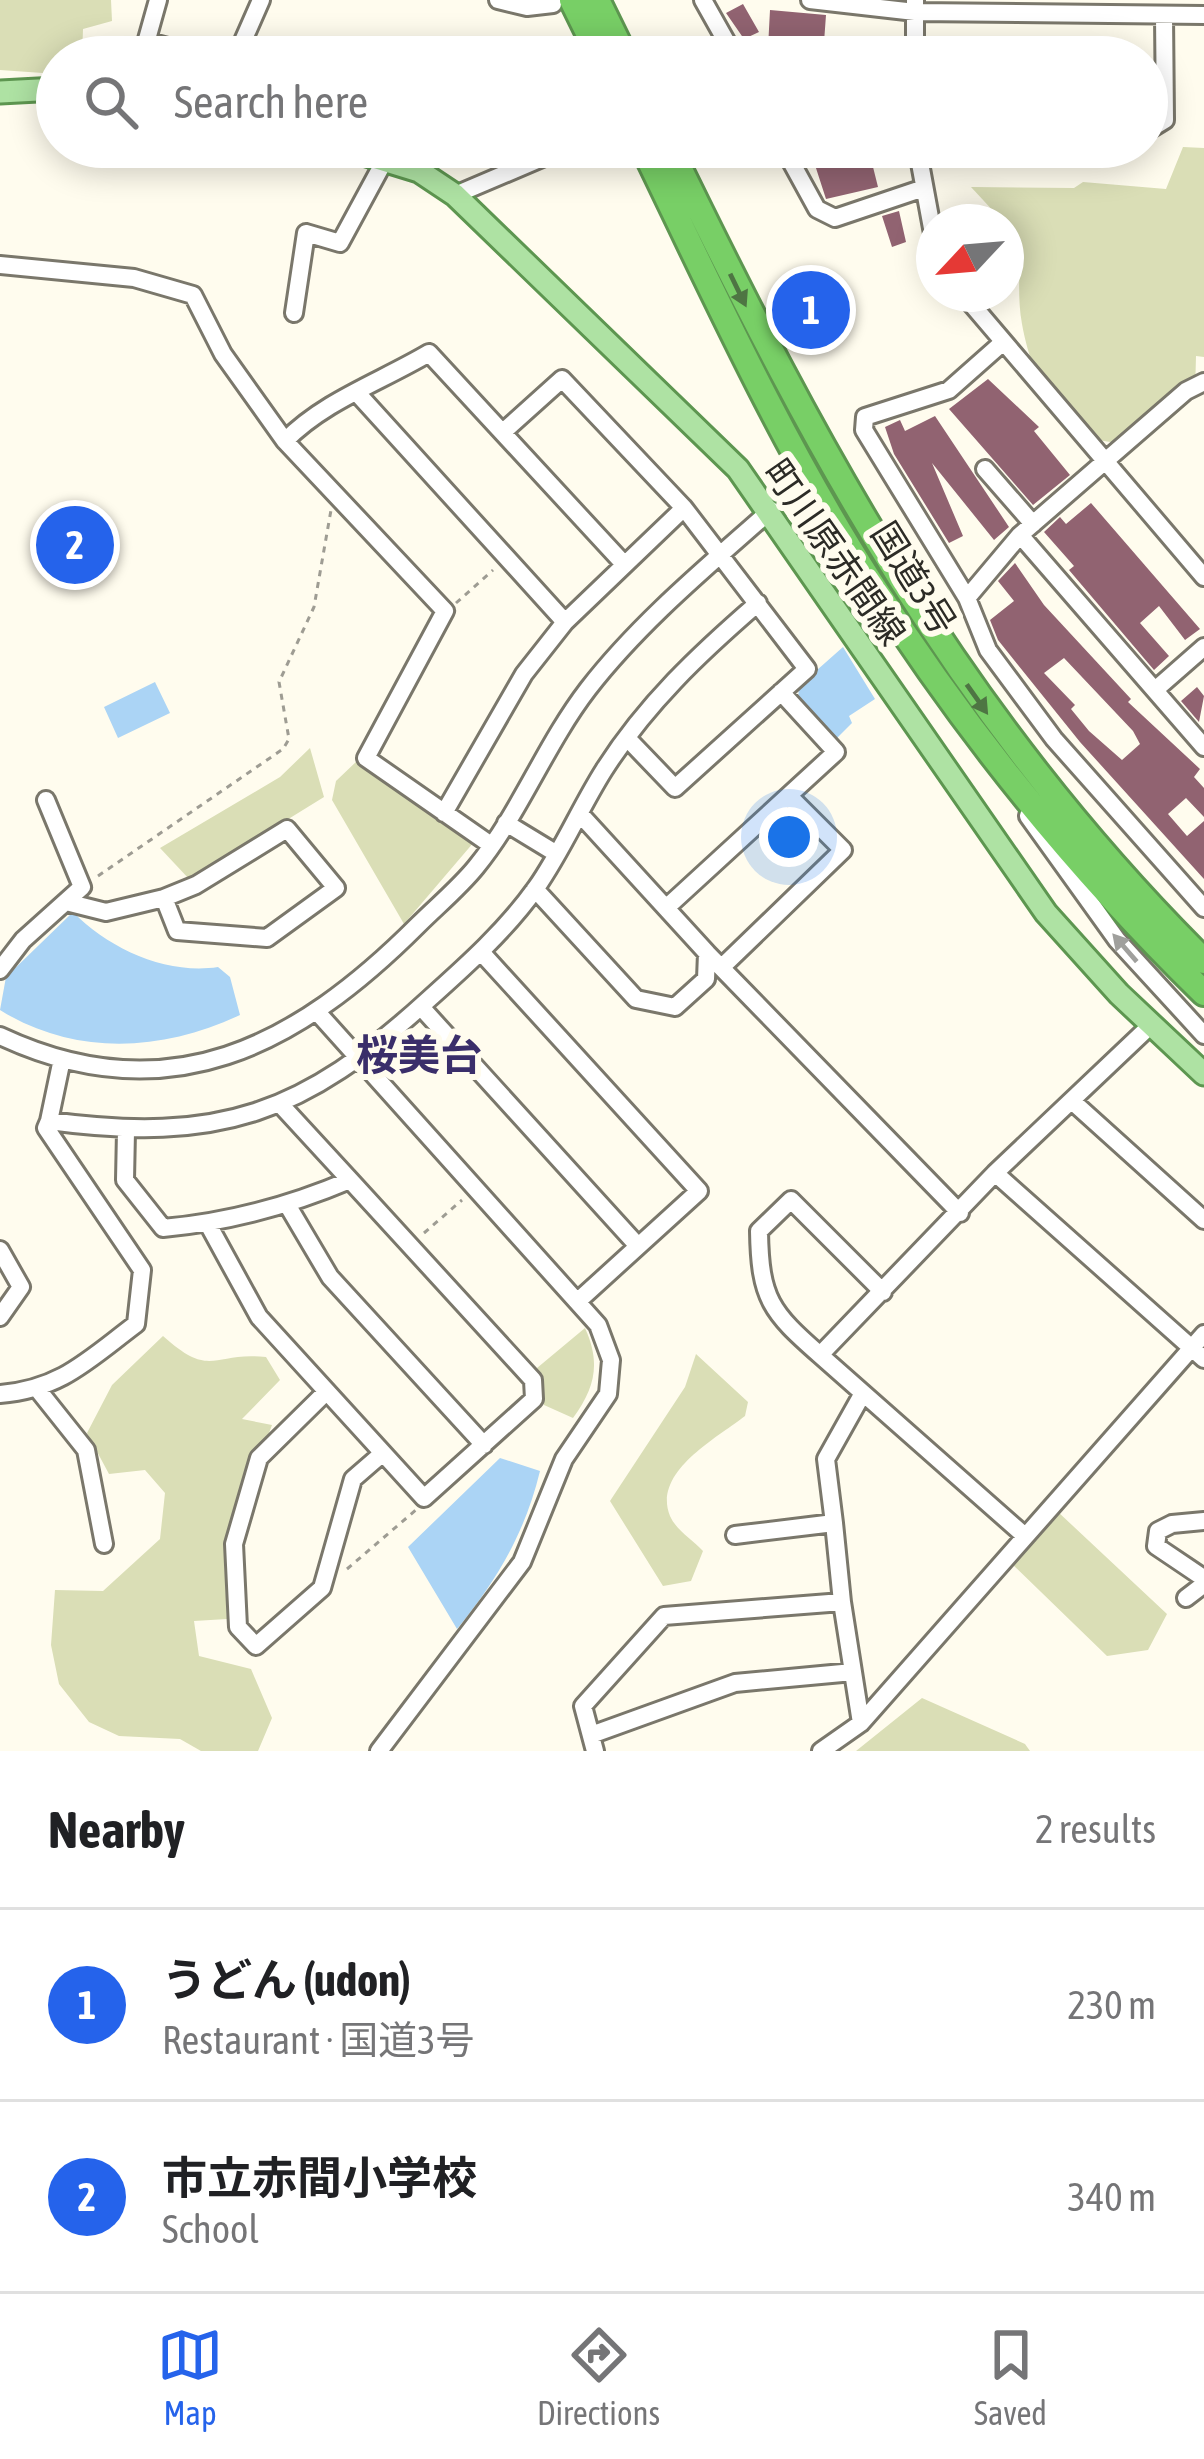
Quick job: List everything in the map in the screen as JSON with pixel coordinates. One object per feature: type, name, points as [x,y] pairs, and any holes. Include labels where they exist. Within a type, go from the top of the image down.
[{"type":"highway","points":[[597,0],[615,36]]},
{"type":"highway","points":[[563,2],[586,36]]},
{"type":"highway","name":"国道3号","points":[[654,168],[732,328],[834,519],[975,734],[1096,883],[1204,993]]},
{"type":"highway","name":"国道3号","points":[[679,168],[890,569],[994,722],[1112,867],[1204,962]]},
{"type":"main road","points":[[0,92],[36,90]]},
{"type":"main road","name":"町川原赤間線","points":[[411,168],[455,195],[702,428],[771,510],[1046,913],[1150,1025],[1204,1074]]},
{"type":"street","points":[[148,36],[158,0]]},
{"type":"street","points":[[245,36],[261,0]]},
{"type":"street","points":[[498,0],[527,7],[563,2]]},
{"type":"street","points":[[703,0],[723,36]]},
{"type":"street","points":[[810,0],[1204,15]]},
{"type":"street","points":[[1164,16],[1164,36]]},
{"type":"street","points":[[294,313],[306,233],[340,243],[381,168]]},
{"type":"street","points":[[455,195],[519,168]]},
{"type":"street","points":[[795,168],[817,208],[835,218],[921,189]]},
{"type":"street","points":[[919,168],[925,204]]},
{"type":"street","points":[[702,215],[726,228]]},
{"type":"street","points":[[0,265],[134,278],[193,295],[223,354],[255,392],[284,441],[445,611],[366,758],[491,845]]},
{"type":"street","points":[[977,312],[1204,577]]},
{"type":"street","points":[[1001,344],[949,390],[865,417],[864,430],[967,598],[988,650],[1054,739],[1204,908]]},
{"type":"street","points":[[284,441],[314,412],[358,394],[429,353],[623,563]]},
{"type":"street","points":[[503,432],[562,379],[684,508],[807,669],[675,788],[626,738]]},
{"type":"street","points":[[967,598],[1026,530],[1104,460],[1204,382]]},
{"type":"street","points":[[358,394],[565,622]]},
{"type":"street","points":[[985,469],[1026,530],[1204,747]]},
{"type":"street","points":[[444,813],[524,674],[565,622],[684,508]]},
{"type":"street","points":[[0,1036],[62,1059],[134,1069],[203,1061],[280,1036],[318,1013],[394,949],[475,868],[587,690],[639,631],[771,510]]},
{"type":"street","points":[[50,1121],[126,1131],[211,1125],[281,1105],[360,1060],[481,952],[535,890],[626,738],[659,695],[758,603]]},
{"type":"street","points":[[1155,690],[1204,647]]},
{"type":"street","points":[[666,908],[836,752],[781,692]]},
{"type":"street","points":[[975,734],[1117,940],[1204,1035]]},
{"type":"street","points":[[724,965],[843,850],[789,796]]},
{"type":"street","points":[[0,970],[23,940],[70,903],[82,887],[46,800]]},
{"type":"street","points":[[580,814],[960,1213]]},
{"type":"street","points":[[506,823],[557,854]]},
{"type":"street","points":[[70,903],[106,912],[164,898],[212,876],[287,829],[336,888],[268,938],[177,931],[164,898]]},
{"type":"street","points":[[535,890],[636,999],[675,1007],[706,979],[707,952]]},
{"type":"street","points":[[481,952],[699,1191],[578,1301]]},
{"type":"street","points":[[421,1007],[638,1246]]},
{"type":"street","points":[[318,1013],[578,1301],[598,1325],[609,1350],[610,1381],[604,1403],[564,1460],[522,1562],[379,1751]]},
{"type":"street","points":[[820,1355],[995,1173],[1150,1025]]},
{"type":"street","points":[[0,1394],[38,1391],[60,1381],[136,1324],[142,1270],[46,1129],[62,1059]]},
{"type":"street","points":[[1072,1101],[1204,1220]]},
{"type":"street","points":[[208,1224],[259,1318],[424,1498],[534,1399],[533,1380],[281,1105]]},
{"type":"street","points":[[126,1131],[125,1180],[163,1228],[208,1224],[288,1206],[350,1180]]},
{"type":"street","points":[[995,1173],[1197,1354]]},
{"type":"street","points":[[883,1292],[791,1200],[759,1231],[760,1259],[773,1314],[1025,1536]]},
{"type":"street","points":[[288,1206],[330,1277],[484,1445]]},
{"type":"street","points":[[0,1250],[21,1287],[0,1317]]},
{"type":"street","points":[[821,1751],[861,1724],[1025,1536],[1197,1354],[1204,1334]]},
{"type":"street","points":[[38,1391],[86,1450],[104,1544]]},
{"type":"street","points":[[326,1392],[259,1458],[234,1544],[238,1627],[256,1646],[322,1588],[352,1479],[383,1453]]},
{"type":"street","points":[[861,1724],[826,1459],[863,1393]]},
{"type":"street","points":[[1186,1598],[1203,1585],[1202,1577],[1156,1546],[1158,1532],[1172,1524],[1204,1521]]},
{"type":"street","points":[[735,1535],[833,1523]]},
{"type":"street","points":[[842,1602],[664,1616],[583,1706],[593,1743],[735,1683],[853,1672]]},
{"type":"path","points":[[82,887],[283,748],[289,739],[279,682],[314,608],[325,521],[338,497]]},
{"type":"path","points":[[445,611],[509,561]]},
{"type":"path","points":[[408,1245],[476,1189]]},
{"type":"path","points":[[327,1569],[348,1570],[424,1498]]},
{"type":"green space","points":[[0,0],[111,0],[112,21],[83,29],[83,36],[36,36],[36,73],[0,70]]},
{"type":"green space","points":[[1183,147],[1204,148],[1204,357],[1196,356],[1195,394],[1165,423],[1136,439],[1109,442],[1085,434],[1063,417],[1031,360],[1021,312],[1024,204],[987,204],[971,187],[1074,188],[1083,182],[1166,189]]},
{"type":"green space","points":[[310,748],[324,797],[190,880],[160,848],[280,777]]},
{"type":"green space","points":[[358,760],[474,842],[404,924],[332,800],[336,781]]},
{"type":"green space","points":[[585,1328],[593,1353],[593,1375],[573,1418],[544,1405],[537,1368]]},
{"type":"green space","points":[[163,1336],[203,1360],[266,1357],[280,1380],[242,1419],[272,1425],[224,1552],[227,1619],[194,1621],[199,1656],[251,1669],[272,1718],[258,1751],[201,1751],[180,1739],[119,1736],[89,1722],[59,1684],[51,1645],[55,1590],[103,1591],[160,1539],[165,1493],[145,1470],[109,1474],[87,1433],[112,1385]]},
{"type":"green space","points":[[696,1354],[748,1402],[745,1416],[690,1458],[670,1485],[670,1516],[703,1551],[691,1581],[663,1586],[610,1501],[685,1387]]},
{"type":"green space","points":[[1057,1511],[1167,1614],[1148,1650],[1107,1656],[1011,1563]]},
{"type":"green space","points":[[922,1698],[1025,1744],[1030,1751],[856,1751]]},
{"type":"water","points":[[843,647],[875,699],[849,716],[852,723],[836,739],[798,700],[799,686]]},
{"type":"water","points":[[155,682],[170,713],[118,738],[104,707]]},
{"type":"water","points":[[73,912],[104,937],[140,956],[179,967],[218,967],[230,977],[240,1015],[180,1036],[118,1044],[58,1035],[0,1010],[6,977]]},
{"type":"water","points":[[500,1458],[540,1471],[508,1555],[457,1629],[408,1547]]},
{"type":"building","points":[[743,4],[759,32],[742,36],[726,13]]},
{"type":"building","points":[[770,10],[826,15],[824,36],[769,36]]},
{"type":"building","points":[[816,168],[873,168],[878,187],[826,199]]},
{"type":"building","points":[[899,211],[906,242],[892,247],[882,216]]},
{"type":"building","points":[[988,379],[1039,427],[1034,431],[1070,475],[1033,505],[949,409]]},
{"type":"building","points":[[935,416],[1009,527],[994,540],[932,463],[963,536],[949,543],[894,454],[885,427],[900,420],[905,431]]},
{"type":"building","points":[[1091,503],[1200,629],[1185,640],[1159,606],[1140,623],[1169,656],[1154,670],[1069,570],[1074,566],[1044,532],[1060,517],[1066,524]]},
{"type":"building","points":[[1015,563],[1044,605],[1131,699],[1128,702],[1200,769],[1194,777],[1204,788],[1204,817],[1186,798],[1168,814],[1187,836],[1204,821],[1204,879],[1080,742],[998,640],[990,620],[1014,601],[998,581]],"holes":[[[1064,658],[1140,744],[1122,760],[1089,731],[1071,709],[1075,705],[1044,673]]]},
{"type":"building","points":[[1197,687],[1204,696],[1199,722],[1181,701]]},
{"type":"place","name":"うどん (udon)","points":[[811,310]]},
{"type":"place","name":"市立赤間小学校","points":[[75,545]]},
{"type":"district","name":"桜美台","points":[[419,1055]]}]
